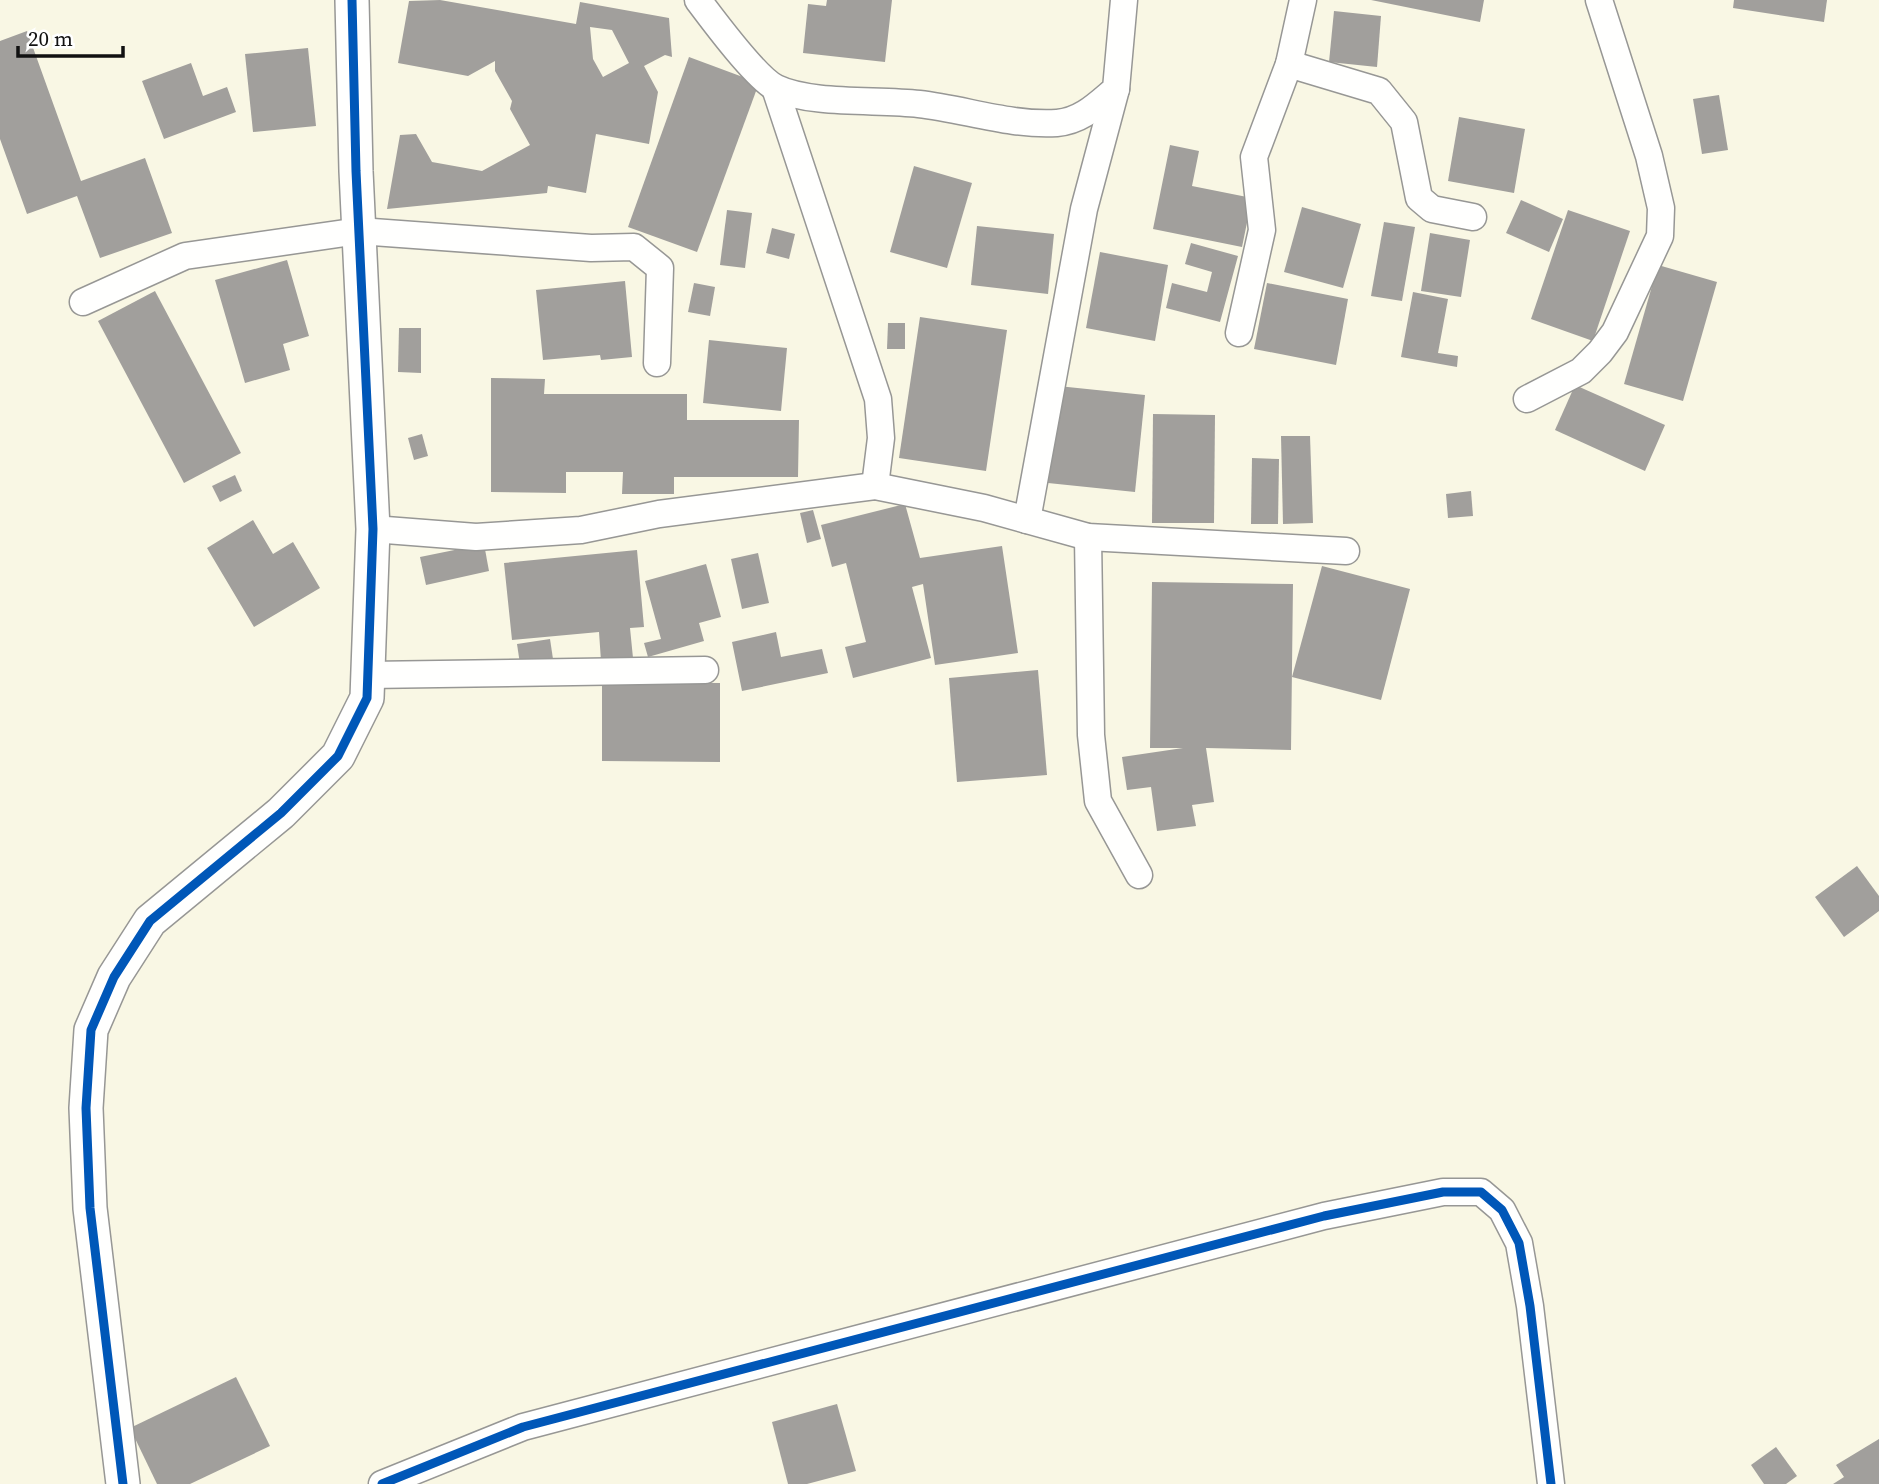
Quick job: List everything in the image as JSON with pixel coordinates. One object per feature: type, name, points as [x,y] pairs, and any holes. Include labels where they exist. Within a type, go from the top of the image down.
[{"type":"street","points":[[122,1484],[90,1208],[86,1108],[90,1030],[114,977],[150,921],[281,813],[338,756],[367,698],[373,529],[359,232],[352,0]]},
{"type":"street","points":[[698,0],[737,50],[775,88],[878,399],[881,438],[875,486]]},
{"type":"street","points":[[1027,520],[1084,209],[1116,89],[1124,0]]},
{"type":"street","points":[[1239,333],[1262,230],[1254,158],[1289,64],[1303,0]]},
{"type":"street","points":[[1527,399],[1581,371],[1600,352],[1615,332],[1660,236],[1661,208],[1648,156],[1599,0]]},
{"type":"street","points":[[1289,64],[1379,91],[1404,122],[1419,198],[1432,209],[1473,217]]},
{"type":"street","points":[[775,88],[816,97],[919,104],[1020,120],[1058,123],[1085,116],[1116,89]]},
{"type":"street","points":[[83,302],[185,256],[359,232],[591,248],[634,247],[660,268],[656,363]]},
{"type":"street","points":[[373,529],[477,537],[581,530],[659,514],[875,486],[1027,520],[1088,537],[1346,551]]},
{"type":"street","points":[[1088,537],[1091,735],[1098,801],[1139,876]]},
{"type":"street","points":[[368,675],[705,670]]},
{"type":"street","points":[[382,1484],[523,1427],[1324,1216],[1443,1192],[1481,1192],[1502,1210],[1518,1243],[1530,1306],[1551,1484]]},
{"type":"shaded area","points":[[0,0],[1879,0],[1879,1484],[0,1484]]},
{"type":"building","points":[[440,0],[576,24],[580,2],[669,18],[672,57],[665,55],[644,66],[658,92],[649,144],[596,134],[586,193],[548,186],[547,193],[387,209],[400,135],[416,134],[432,162],[482,171],[530,145],[510,109],[512,101],[495,71],[495,61],[468,76],[398,63],[409,1]],"holes":[[[590,27],[612,30],[629,63],[603,77],[593,59]]]},
{"type":"building","points":[[827,0],[892,0],[885,62],[803,53],[808,4],[826,6]]},
{"type":"building","points":[[1371,0],[1484,0],[1480,22]]},
{"type":"building","points":[[1734,0],[1827,0],[1824,22],[1733,8]]},
{"type":"building","points":[[1334,11],[1381,16],[1377,67],[1329,62]]},
{"type":"building","points":[[27,31],[81,181],[145,158],[172,233],[100,258],[77,196],[27,214],[0,139],[0,41]]},
{"type":"building","points":[[308,48],[316,126],[253,132],[245,54]]},
{"type":"building","points":[[689,57],[759,83],[697,252],[628,227]]},
{"type":"building","points":[[191,63],[203,96],[227,87],[236,112],[164,139],[142,81]]},
{"type":"building","points":[[1719,95],[1728,150],[1702,154],[1693,99]]},
{"type":"building","points":[[1459,117],[1525,129],[1514,193],[1448,181]]},
{"type":"building","points":[[1170,145],[1199,151],[1192,186],[1252,198],[1242,247],[1153,229]]},
{"type":"building","points":[[914,166],[972,183],[947,268],[890,252]]},
{"type":"building","points":[[1521,200],[1563,219],[1549,252],[1506,233]]},
{"type":"building","points":[[1302,207],[1361,224],[1343,288],[1284,272]]},
{"type":"building","points":[[727,210],[752,213],[745,268],[720,265]]},
{"type":"building","points":[[1568,210],[1630,231],[1593,341],[1531,319]]},
{"type":"building","points":[[1384,222],[1415,227],[1402,301],[1371,296]]},
{"type":"building","points":[[977,226],[1054,234],[1048,294],[971,285]]},
{"type":"building","points":[[772,228],[795,234],[789,259],[766,253]]},
{"type":"building","points":[[1430,233],[1470,240],[1461,297],[1421,291]]},
{"type":"building","points":[[1191,243],[1238,256],[1220,322],[1166,308],[1172,283],[1207,292],[1212,272],[1185,264]]},
{"type":"building","points":[[1100,252],[1168,265],[1155,341],[1086,328]]},
{"type":"building","points":[[287,260],[309,336],[283,344],[290,370],[245,383],[215,280]]},
{"type":"building","points":[[1658,265],[1717,282],[1683,401],[1624,384]]},
{"type":"building","points":[[625,281],[632,357],[601,360],[600,355],[543,360],[536,290]]},
{"type":"building","points":[[694,283],[715,287],[710,316],[688,312]]},
{"type":"building","points":[[1267,283],[1348,299],[1336,365],[1254,349]]},
{"type":"building","points":[[155,291],[241,453],[184,483],[98,321]]},
{"type":"building","points":[[1413,292],[1448,299],[1438,353],[1458,356],[1457,367],[1401,357]]},
{"type":"building","points":[[920,317],[1007,330],[986,471],[899,458]]},
{"type":"building","points":[[888,323],[905,323],[905,349],[887,349]]},
{"type":"building","points":[[399,328],[421,328],[421,373],[398,372]]},
{"type":"building","points":[[709,340],[787,348],[781,411],[703,403]]},
{"type":"building","points":[[491,378],[545,379],[544,394],[687,394],[687,420],[799,420],[798,477],[674,477],[674,494],[622,494],[623,472],[566,472],[566,493],[491,492]]},
{"type":"building","points":[[1575,385],[1665,425],[1645,471],[1555,430]]},
{"type":"building","points":[[1058,386],[1145,395],[1135,492],[1048,483]]},
{"type":"building","points":[[1153,414],[1215,415],[1214,523],[1152,523]]},
{"type":"building","points":[[422,434],[428,456],[414,460],[408,438]]},
{"type":"building","points":[[1281,436],[1310,436],[1313,523],[1283,524]]},
{"type":"building","points":[[1252,458],[1279,459],[1278,524],[1251,524]]},
{"type":"building","points":[[235,475],[242,491],[220,502],[212,486]]},
{"type":"building","points":[[1471,491],[1473,516],[1448,518],[1446,494]]},
{"type":"building","points":[[905,504],[920,558],[1002,546],[1018,653],[935,665],[923,584],[912,587],[931,658],[853,678],[845,647],[866,642],[846,563],[832,567],[821,525]]},
{"type":"building","points":[[813,510],[821,539],[807,543],[800,513]]},
{"type":"building","points":[[253,520],[273,554],[293,542],[320,588],[254,627],[207,548]]},
{"type":"building","points":[[484,544],[489,571],[426,585],[420,557]]},
{"type":"building","points":[[637,550],[644,627],[630,628],[633,658],[601,661],[599,632],[512,640],[504,563]]},
{"type":"building","points":[[758,553],[769,603],[742,609],[731,559]]},
{"type":"building","points":[[706,564],[721,617],[699,623],[704,641],[648,657],[644,643],[661,639],[645,581]]},
{"type":"building","points":[[1322,566],[1410,589],[1381,700],[1292,677]]},
{"type":"building","points":[[1152,582],[1293,584],[1291,750],[1206,748],[1214,802],[1192,805],[1196,826],[1157,831],[1151,787],[1127,790],[1122,757],[1183,748],[1150,748]]},
{"type":"building","points":[[776,632],[781,657],[822,649],[828,673],[742,691],[732,642]]},
{"type":"building","points":[[550,639],[553,659],[520,664],[517,644]]},
{"type":"building","points":[[1038,670],[1047,775],[957,782],[949,678]]},
{"type":"building","points":[[602,682],[720,683],[720,762],[602,761]]},
{"type":"building","points":[[1857,866],[1879,896],[1879,911],[1844,937],[1815,897]]},
{"type":"building","points":[[236,1377],[270,1446],[190,1484],[157,1484],[130,1428]]},
{"type":"building","points":[[837,1404],[856,1471],[807,1484],[788,1484],[772,1422]]},
{"type":"building","points":[[1879,1439],[1879,1484],[1833,1484],[1844,1477],[1836,1465]]},
{"type":"building","points":[[1776,1447],[1797,1476],[1786,1484],[1764,1484],[1751,1465]]},
{"type":"cycle path","points":[[123,1484],[90,1208],[86,1108],[91,1030],[114,977],[150,921],[281,813],[338,756],[367,698],[373,529],[356,171],[352,0]]},
{"type":"cycle path","points":[[382,1484],[523,1427],[1324,1216],[1443,1192],[1481,1192],[1502,1210],[1519,1243],[1530,1306],[1551,1484]]}]
